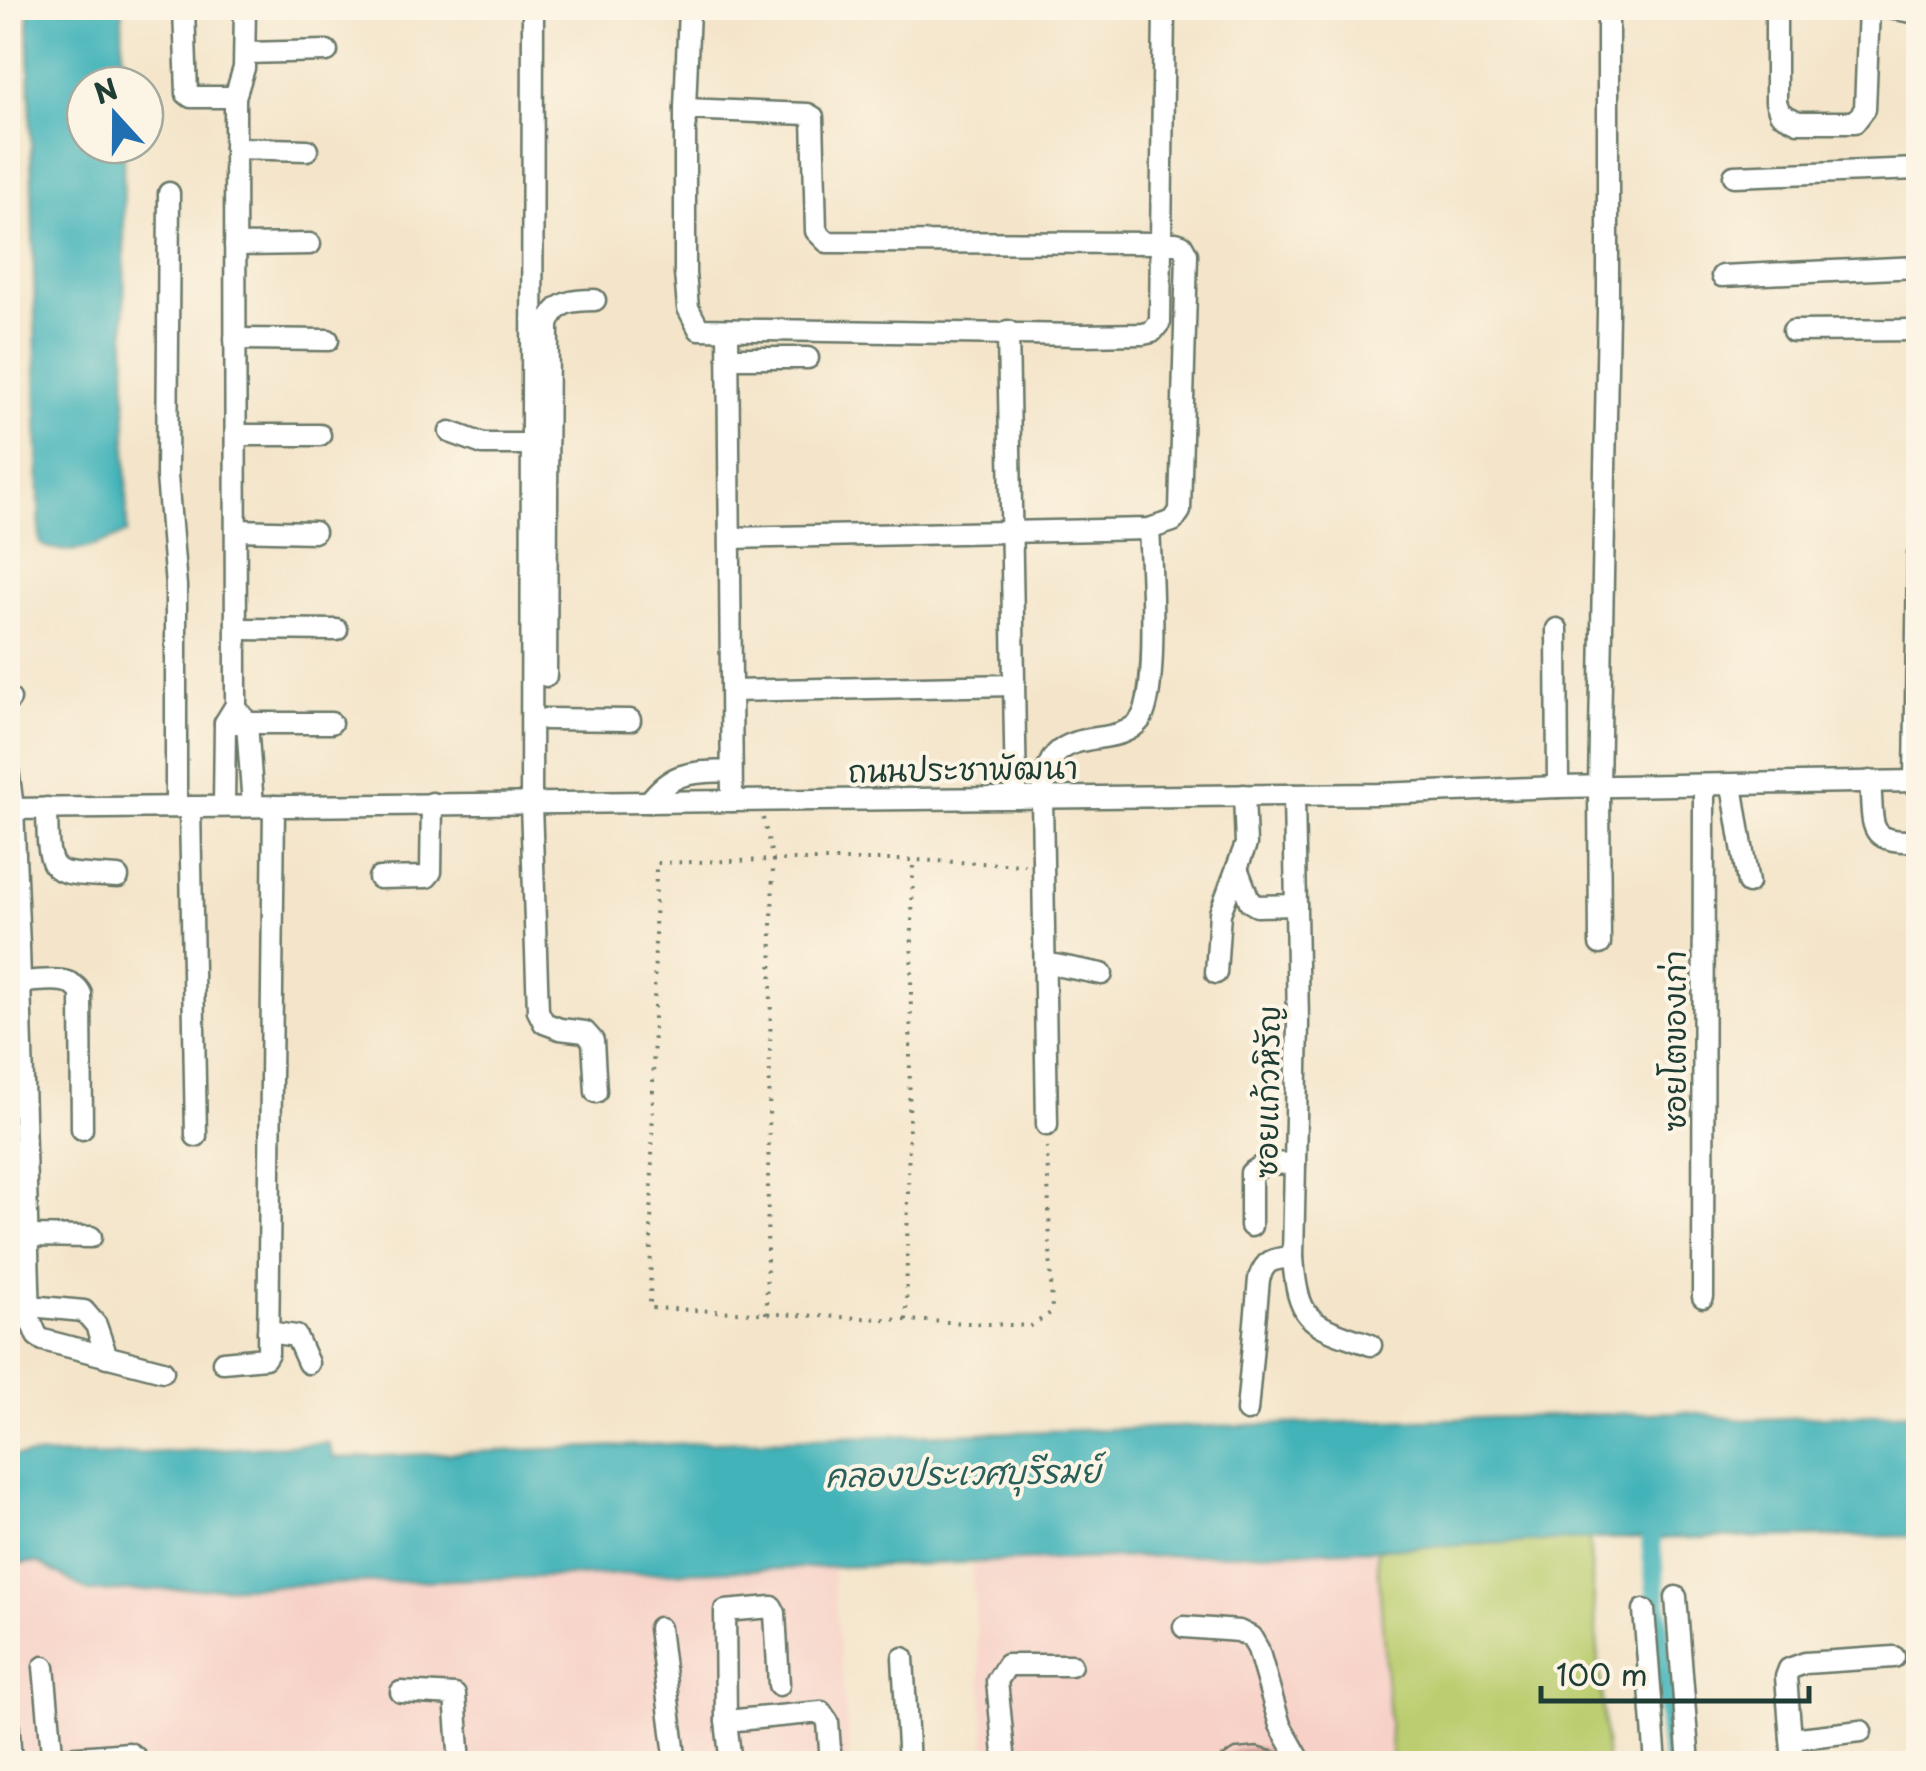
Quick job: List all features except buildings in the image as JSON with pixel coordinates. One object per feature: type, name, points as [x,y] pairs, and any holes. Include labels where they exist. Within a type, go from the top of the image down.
[{"type":"street","points":[[184,8],[187,94],[236,97]]},
{"type":"street","points":[[224,806],[236,717],[235,148],[236,97],[246,53],[245,8]]},
{"type":"street","points":[[534,8],[538,1011],[544,1022],[560,1030],[586,1032],[594,1041],[596,1092]]},
{"type":"street","points":[[690,8],[685,109],[688,308],[700,329],[1081,334],[1152,332],[1160,322],[1164,8]]},
{"type":"street","points":[[1600,944],[1598,786],[1608,313],[1608,8]]},
{"type":"street","points":[[1780,8],[1776,15],[1776,102],[1780,113],[1798,122],[1855,122],[1862,116],[1869,8]]},
{"type":"street","points":[[1888,8],[1918,13]]},
{"type":"street","points":[[246,53],[327,52]]},
{"type":"street","points":[[685,109],[813,117],[816,230],[827,242],[1162,243],[1182,245],[1187,254],[1180,511],[1173,521],[1149,529],[731,538]]},
{"type":"street","points":[[235,148],[306,150]]},
{"type":"street","points":[[1734,176],[1918,169]]},
{"type":"street","points":[[169,193],[166,476],[176,586],[196,1136]]},
{"type":"street","points":[[236,245],[310,244]]},
{"type":"street","points":[[1722,276],[1918,267]]},
{"type":"street","points":[[537,804],[545,718],[548,325],[556,308],[564,303],[594,300]]},
{"type":"street","points":[[728,330],[732,801]]},
{"type":"street","points":[[1793,331],[1918,330]]},
{"type":"street","points":[[1008,331],[1016,798]]},
{"type":"street","points":[[235,338],[328,340]]},
{"type":"street","points":[[728,358],[808,358]]},
{"type":"street","points":[[450,432],[483,444],[533,444]]},
{"type":"street","points":[[236,435],[320,435]]},
{"type":"street","points":[[1047,1125],[1042,798],[1057,752],[1078,742],[1126,732],[1142,719],[1148,698],[1152,594],[1149,529]]},
{"type":"street","points":[[236,530],[314,532]]},
{"type":"street","points":[[1917,781],[1918,554]]},
{"type":"street","points":[[1557,628],[1558,787]]},
{"type":"street","points":[[236,629],[336,630]]},
{"type":"street","points":[[732,691],[1014,685]]},
{"type":"street","points":[[236,717],[331,723]]},
{"type":"street","points":[[224,1362],[266,1358],[268,1332],[264,806],[236,717]]},
{"type":"street","points":[[545,718],[630,720]]},
{"type":"street","points":[[8,769],[34,1330],[43,1340],[163,1371]]},
{"type":"street","points":[[649,802],[669,779],[684,773],[731,771]]},
{"type":"street","name":"ถนนประชาพัฒนา","points":[[10,809],[1244,796],[1917,781]]},
{"type":"street","points":[[1870,782],[1874,828],[1880,837],[1892,842],[1918,840]]},
{"type":"street","name":"ซอยโตของเก่า","points":[[1703,1297],[1704,786]]},
{"type":"street","points":[[1732,786],[1748,883]]},
{"type":"street","name":"ซอยแก้วหิรัญ","points":[[1294,795],[1296,1291],[1304,1312],[1326,1329],[1371,1345]]},
{"type":"street","points":[[1216,973],[1220,913],[1246,844],[1244,796]]},
{"type":"street","points":[[379,878],[427,878],[431,872],[432,804]]},
{"type":"street","points":[[47,808],[52,867],[60,873],[118,877]]},
{"type":"street","points":[[1238,868],[1250,902],[1257,906],[1296,905]]},
{"type":"street","points":[[1046,963],[1102,974]]},
{"type":"street","points":[[20,982],[69,981],[81,994],[82,1129]]},
{"type":"street","points":[[1251,1226],[1252,1173],[1266,1163],[1295,1164]]},
{"type":"street","points":[[28,1236],[92,1236]]},
{"type":"street","points":[[1247,1411],[1259,1279],[1264,1264],[1293,1257]]},
{"type":"street","points":[[30,1306],[84,1311],[96,1325],[107,1357]]},
{"type":"street","points":[[268,1332],[296,1336],[308,1364]]},
{"type":"street","points":[[1676,1597],[1689,1764]]},
{"type":"street","points":[[730,1764],[725,1611],[772,1607],[779,1684]]},
{"type":"street","points":[[1644,1610],[1656,1764]]},
{"type":"street","points":[[1184,1627],[1239,1632],[1251,1637],[1280,1725],[1302,1764]]},
{"type":"street","points":[[659,1628],[676,1764]]},
{"type":"street","points":[[1793,1764],[1789,1670],[1805,1663],[1894,1657]]},
{"type":"street","points":[[903,1658],[909,1764]]},
{"type":"street","points":[[1005,1764],[998,1681],[1007,1665],[1071,1665]]},
{"type":"street","points":[[44,1666],[53,1761],[128,1753],[138,1764]]},
{"type":"street","points":[[401,1692],[454,1695],[460,1764]]},
{"type":"street","points":[[726,1720],[821,1712],[828,1722],[832,1764]]},
{"type":"street","points":[[8,1716],[10,1755]]},
{"type":"street","points":[[1791,1739],[1861,1731]]},
{"type":"path","points":[[760,800],[773,860],[766,1314]]},
{"type":"path","points":[[1044,866],[914,860],[656,862],[650,1308],[1032,1326],[1052,1312],[1047,1125]]},
{"type":"path","points":[[906,1320],[914,860]]},
{"type":"shaded area","points":[[1377,1549],[1392,1763],[988,1763],[971,1563]]},
{"type":"shaded area","points":[[8,1562],[39,1563],[90,1592],[832,1568],[850,1763],[8,1763]]},
{"type":"green space","points":[[1589,1539],[1607,1763],[1392,1763],[1377,1549]]},
{"type":"water","points":[[28,8],[122,8],[123,65],[65,65],[65,165],[123,165],[127,533],[73,550],[40,544]]},
{"type":"water","name":"คลองประเวศบุรีรมย์","points":[[1684,1412],[1741,1420],[1918,1412],[1918,1536],[1589,1539],[90,1592],[39,1563],[8,1562],[8,1456],[111,1455],[328,1443],[334,1458],[813,1438]]},
{"type":"waterway","points":[[1648,1512],[1673,1764]]}]
